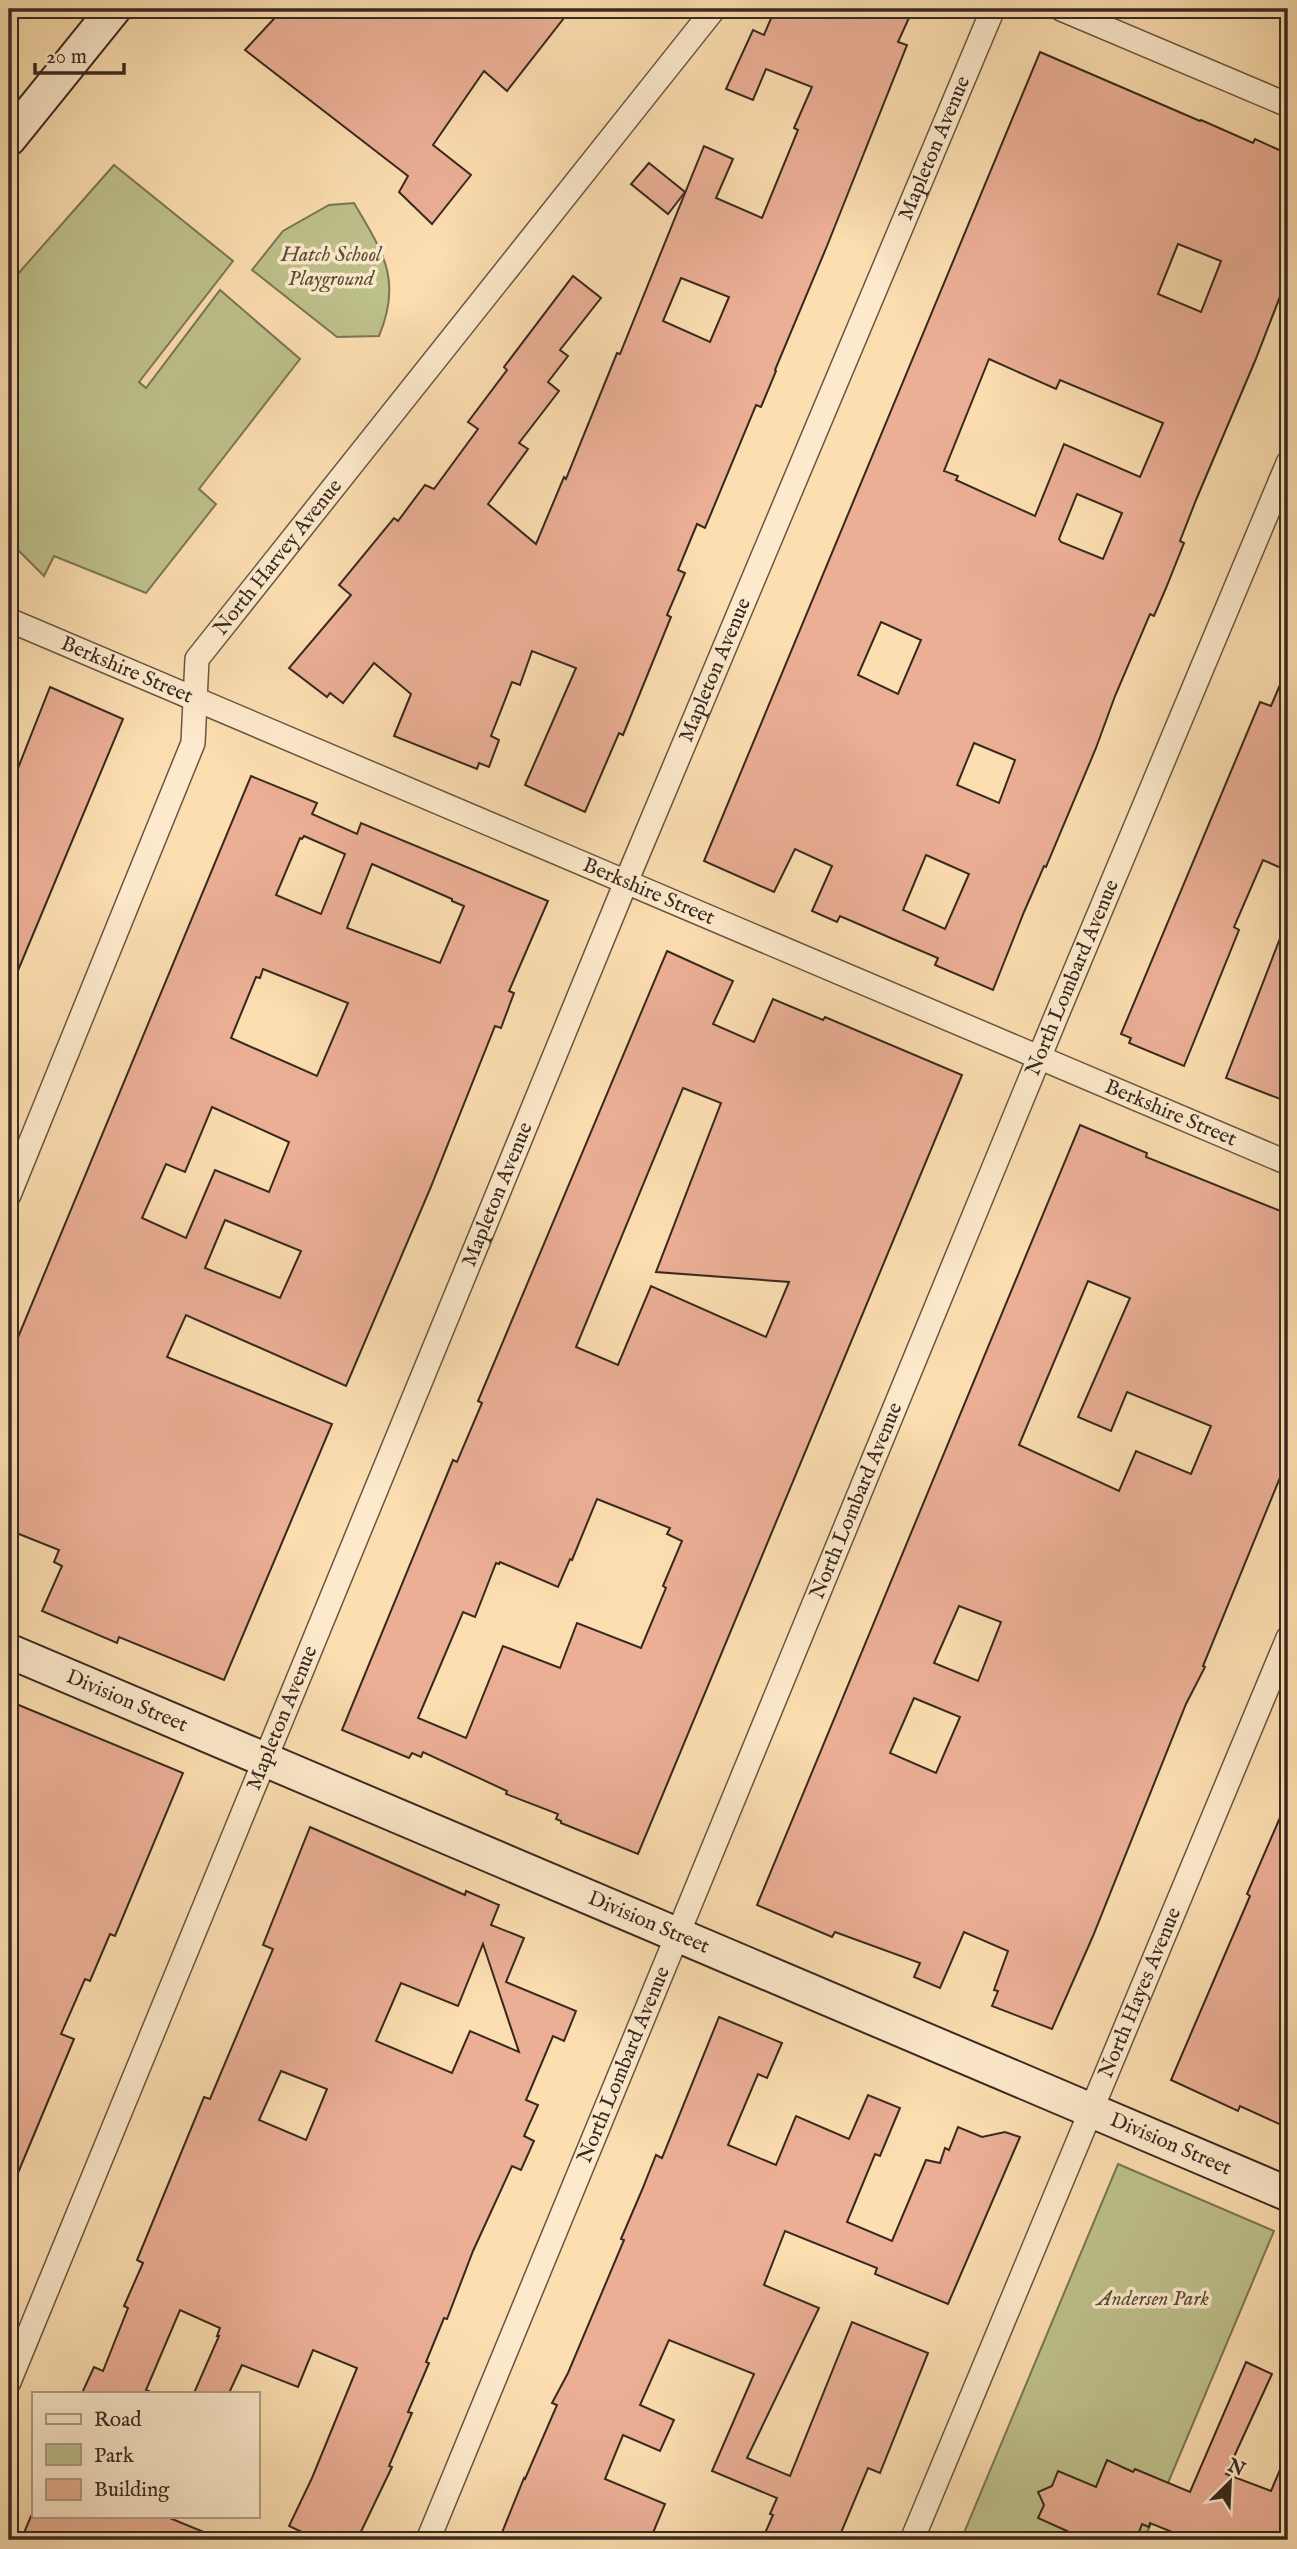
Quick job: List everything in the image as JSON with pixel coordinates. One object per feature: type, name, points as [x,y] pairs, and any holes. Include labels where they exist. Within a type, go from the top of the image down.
[{"type":"street","points":[[13,125],[114,9]]},
{"type":"street","name":"North Harvey Avenue","points":[[9,1195],[194,743],[197,659],[714,9]]},
{"type":"street","name":"Mapleton Avenue","points":[[9,2382],[626,882],[993,9]]},
{"type":"street","points":[[1061,9],[1288,105]]},
{"type":"street","name":"North Lombard Avenue","points":[[428,2540],[1288,463]]},
{"type":"street","name":"Berkshire Street","points":[[9,620],[1288,1163]]},
{"type":"street","name":"North Hayes Avenue","points":[[912,2540],[1288,1638]]},
{"type":"street","name":"Division Street","points":[[9,1651],[1288,2194]]},
{"type":"green space","points":[[114,165],[233,261],[139,382],[146,388],[220,290],[300,359],[199,489],[216,504],[146,593],[54,556],[44,576],[9,541],[9,284]]},
{"type":"green space","name":"Hatch School Playground","points":[[354,203],[381,251],[386,266],[389,298],[379,336],[337,337],[252,270],[283,231],[329,205]]},
{"type":"green space","name":"Andersen Park","points":[[1118,2164],[1274,2231],[1144,2540],[961,2540]]},
{"type":"building","points":[[283,9],[571,9],[507,91],[484,71],[433,145],[471,175],[432,224],[399,192],[408,176],[245,50]]},
{"type":"building","points":[[775,9],[913,9],[898,42],[907,45],[776,371],[761,407],[756,405],[705,528],[697,524],[678,570],[685,573],[667,615],[671,617],[623,735],[619,733],[585,812],[525,785],[576,668],[532,651],[520,685],[512,682],[491,736],[499,740],[489,767],[479,763],[477,769],[394,736],[411,694],[374,663],[343,703],[330,693],[327,697],[289,668],[351,595],[339,585],[394,518],[398,521],[425,485],[434,489],[478,429],[468,422],[507,370],[504,367],[573,276],[601,298],[560,350],[568,356],[548,382],[559,391],[519,443],[528,449],[488,504],[536,544],[564,477],[566,479],[617,353],[620,354],[704,146],[733,159],[716,198],[762,218],[798,130],[794,128],[812,87],[766,69],[753,100],[726,89],[753,30],[764,35]],"holes":[[[681,278],[729,297],[710,342],[663,321]]]},
{"type":"building","points":[[1040,52],[1253,143],[1255,139],[1288,154],[1288,276],[1196,500],[1180,541],[1184,543],[1166,588],[1154,616],[1150,614],[993,990],[935,965],[938,958],[840,916],[837,922],[812,911],[832,866],[795,849],[774,892],[704,861]],"holes":[[[1178,244],[1221,261],[1201,312],[1158,294]],[[989,359],[1056,389],[1060,380],[1163,423],[1140,477],[1064,444],[1035,516],[956,480],[958,476],[944,471]],[[1077,494],[1122,513],[1103,559],[1059,539]],[[881,622],[921,640],[898,694],[858,675]],[[974,743],[1015,760],[999,803],[957,785]],[[926,855],[969,874],[945,929],[903,910]]]},
{"type":"building","points":[[649,163],[685,192],[668,214],[631,184]]},
{"type":"building","points":[[1288,666],[1288,871],[1263,860],[1234,927],[1239,930],[1184,1066],[1129,1043],[1131,1038],[1121,1034],[1260,702],[1271,706]]},
{"type":"building","points":[[50,687],[123,719],[9,992],[9,791]]},
{"type":"building","points":[[251,776],[317,803],[312,814],[357,834],[361,823],[548,901],[509,991],[514,993],[501,1028],[495,1026],[430,1189],[346,1386],[186,1315],[167,1357],[332,1424],[224,1680],[119,1637],[117,1643],[42,1611],[62,1566],[54,1562],[59,1550],[9,1530],[9,1359]],"holes":[[[304,836],[345,854],[321,914],[276,895],[300,838]],[[372,864],[464,906],[440,963],[347,928]],[[263,969],[348,1003],[317,1076],[231,1038],[256,977],[260,978]],[[212,1107],[289,1142],[269,1192],[215,1170],[186,1238],[142,1218],[166,1164],[185,1172]],[[225,1220],[301,1251],[280,1298],[205,1268]]]},
{"type":"building","points":[[1288,923],[1288,1102],[1226,1078]]},
{"type":"building","points":[[667,951],[733,981],[713,1024],[754,1042],[773,999],[823,1020],[825,1017],[962,1075],[638,1854],[561,1823],[556,1819],[558,1814],[506,1794],[507,1791],[423,1752],[421,1757],[412,1753],[409,1758],[342,1730],[453,1460],[457,1462],[482,1403],[478,1401]],"holes":[[[683,1088],[721,1103],[656,1272],[789,1282],[766,1337],[651,1286],[618,1365],[576,1347]],[[597,1499],[670,1528],[667,1534],[682,1541],[641,1648],[577,1623],[560,1668],[503,1646],[466,1738],[418,1718],[463,1612],[475,1617],[496,1563],[500,1562],[558,1587]]]},
{"type":"building","points":[[1080,1125],[1147,1153],[1146,1157],[1288,1214],[1288,1458],[1203,1666],[1205,1667],[1186,1704],[1093,1936],[1052,2029],[992,2006],[998,1991],[994,1990],[1008,1951],[964,1932],[940,1988],[914,1977],[920,1963],[835,1932],[832,1937],[757,1905]],"holes":[[[1088,1281],[1130,1298],[1078,1417],[1111,1431],[1127,1392],[1211,1426],[1191,1474],[1136,1451],[1119,1491],[1019,1445]],[[959,1606],[1001,1622],[978,1681],[934,1663]],[[914,1698],[960,1717],[936,1773],[890,1753]]]},
{"type":"building","points":[[9,1701],[183,1773],[115,1936],[110,1934],[90,1981],[85,1979],[61,2034],[74,2039],[10,2192]]},
{"type":"building","points":[[1288,1799],[1288,2128],[1240,2106],[1238,2111],[1171,2080],[1250,1896],[1247,1894]]},
{"type":"building","points":[[310,1827],[465,1895],[466,1891],[499,1905],[491,1925],[524,1938],[506,1982],[576,2011],[564,2041],[553,2036],[526,2100],[538,2105],[524,2136],[534,2141],[521,2170],[512,2166],[473,2251],[447,2319],[444,2318],[426,2362],[429,2363],[408,2412],[412,2413],[389,2466],[392,2467],[357,2540],[319,2540],[289,2526],[312,2478],[357,2368],[313,2350],[298,2387],[242,2365],[229,2392],[194,2392],[220,2328],[180,2310],[146,2390],[151,2392],[82,2392],[94,2367],[103,2371],[128,2308],[124,2306],[143,2263],[137,2260],[204,2097],[210,2099],[273,1949],[263,1945]],"holes":[[[483,1944],[519,2052],[470,2031],[452,2073],[376,2041],[401,1983],[458,2006]],[[281,2071],[327,2089],[306,2140],[259,2120]]]},
{"type":"building","points":[[719,2017],[782,2043],[767,2078],[758,2074],[728,2145],[776,2165],[796,2116],[849,2139],[868,2095],[900,2108],[880,2156],[875,2154],[847,2222],[892,2241],[926,2160],[940,2163],[945,2148],[949,2150],[958,2127],[982,2137],[1005,2132],[1020,2137],[948,2304],[875,2274],[877,2268],[785,2231],[764,2285],[819,2308],[747,2458],[790,2476],[852,2322],[928,2353],[880,2473],[868,2468],[838,2540],[762,2540],[777,2498],[712,2471],[754,2374],[669,2340],[640,2405],[674,2420],[660,2451],[623,2435],[605,2479],[665,2504],[650,2540],[499,2540],[557,2405],[552,2403],[568,2373],[624,2240],[621,2239],[656,2155],[662,2158]]},
{"type":"building","points":[[1246,2362],[1272,2374],[1226,2474],[1271,2491],[1288,2451],[1288,2540],[1192,2540],[1150,2523],[1149,2527],[1142,2524],[1136,2540],[1087,2540],[1038,2518],[1044,2505],[1038,2492],[1052,2486],[1058,2471],[1096,2487],[1107,2460],[1190,2492]]},
{"type":"building","points":[[32,2516],[170,2518],[223,2540],[21,2540]]}]
